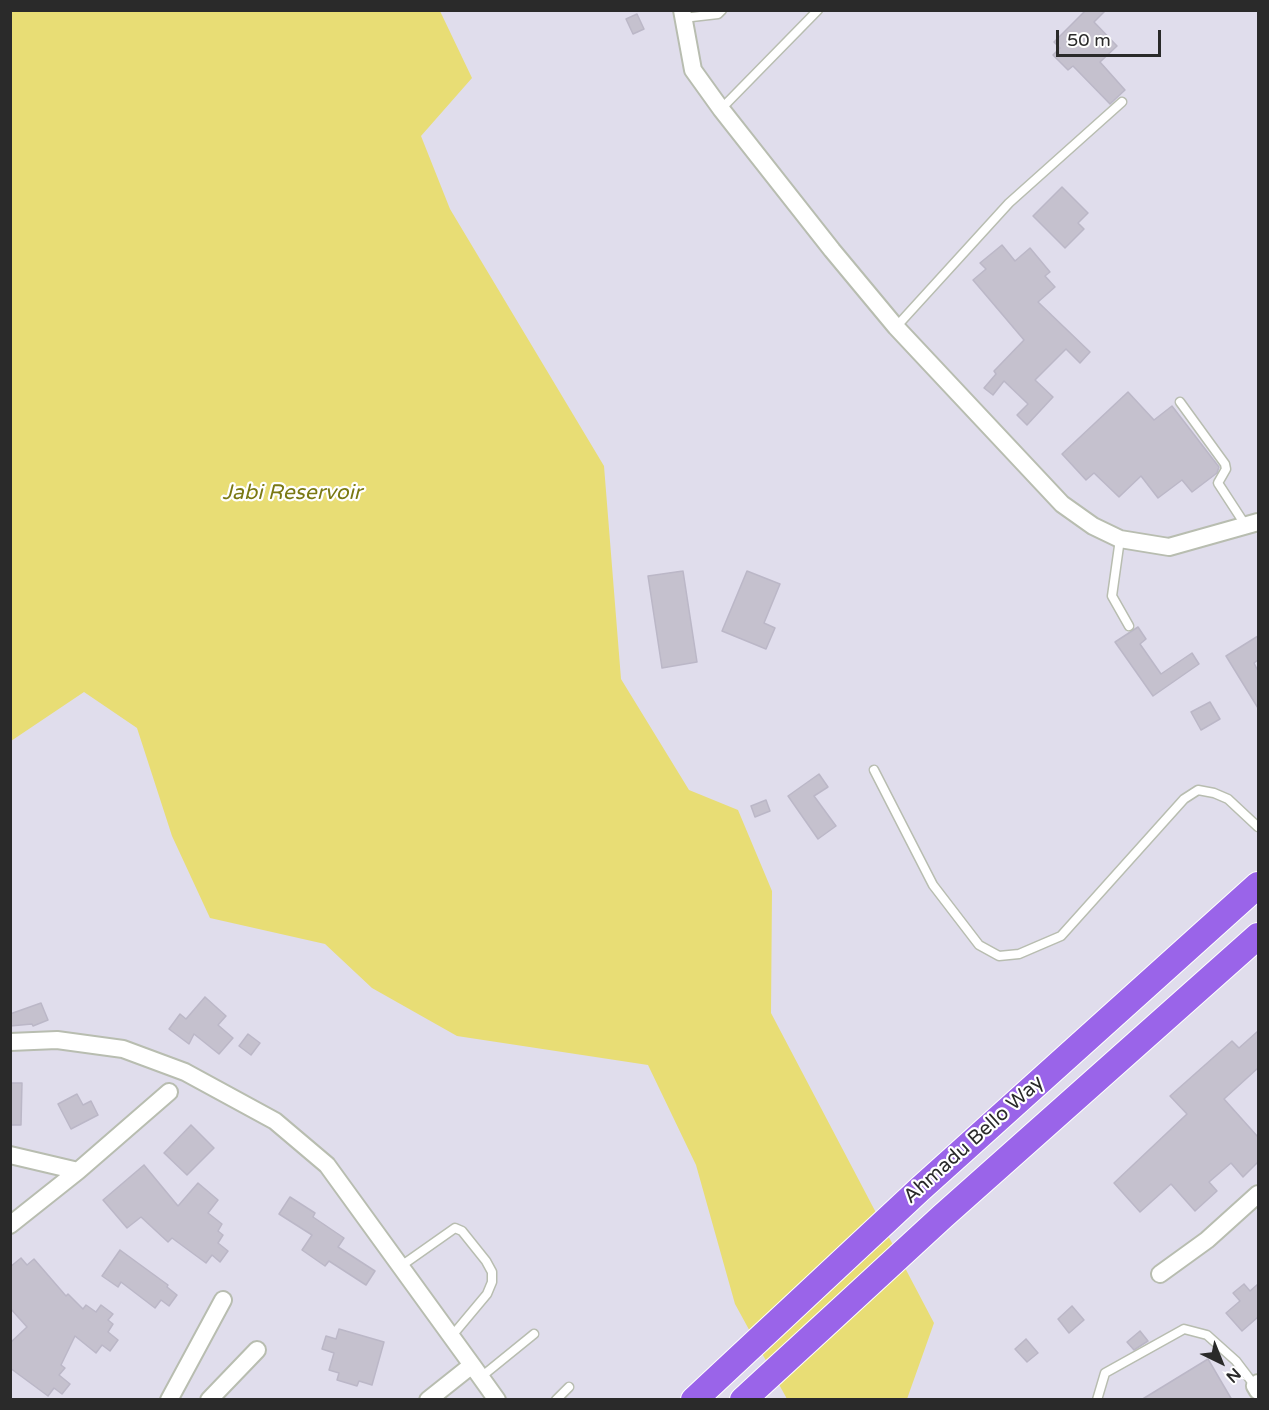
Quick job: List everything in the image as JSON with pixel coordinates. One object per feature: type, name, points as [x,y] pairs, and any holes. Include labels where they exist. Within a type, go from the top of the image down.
[{"type":"main road","name":"Ahmadu Bello Way","points":[[693,1400],[919,1190],[1258,885]]},
{"type":"main road","name":"Ahmadu Bello Way","points":[[748,1395],[943,1216],[1258,936]]},
{"type":"street","points":[[682,14],[693,70],[721,109],[896,327],[1062,504],[1093,526],[1120,538],[1169,547],[1255,525]]},
{"type":"street","points":[[10,1042],[57,1041],[123,1049],[185,1072],[275,1121],[327,1165],[497,1400]]},
{"type":"street","points":[[10,1225],[78,1171],[169,1092]]},
{"type":"street","points":[[10,1155],[78,1171]]},
{"type":"street","points":[[1160,1275],[1208,1240],[1258,1194]]},
{"type":"street","points":[[169,1400],[224,1300]]},
{"type":"street","points":[[209,1400],[256,1350]]},
{"type":"street","points":[[428,1400],[476,1371]]},
{"type":"lane","points":[[682,14],[718,14],[722,10]]},
{"type":"lane","points":[[721,109],[818,10]]},
{"type":"lane","points":[[896,327],[1009,203],[1122,102]]},
{"type":"lane","points":[[1180,402],[1225,464],[1226,469],[1218,483],[1255,525]]},
{"type":"lane","points":[[1120,538],[1112,596],[1129,626]]},
{"type":"lane","points":[[874,770],[933,885],[979,945],[999,956],[1019,954],[1061,936],[1184,799],[1198,790],[1215,793],[1228,800],[1258,827]]},
{"type":"lane","points":[[401,1266],[455,1228],[462,1231],[486,1261],[492,1272],[492,1282],[487,1294],[451,1337]]},
{"type":"lane","points":[[1097,1400],[1105,1373],[1184,1329],[1207,1335],[1236,1361],[1257,1387]]},
{"type":"lane","points":[[476,1371],[534,1334]]},
{"type":"lane","points":[[556,1400],[568,1387]]},
{"type":"water","name":"Jabi Reservoir","points":[[11,11],[440,11],[472,78],[421,136],[450,209],[604,466],[621,679],[689,790],[738,810],[772,891],[771,1013],[934,1323],[907,1399],[787,1399],[735,1304],[696,1165],[648,1065],[457,1036],[372,988],[325,944],[210,918],[172,836],[137,728],[84,692],[11,741]]},
{"type":"building","points":[[1086,10],[1106,10],[1094,22],[1117,46],[1100,62],[1125,90],[1110,104],[1073,66],[1068,70],[1053,55],[1060,48],[1054,42]]},
{"type":"building","points":[[637,14],[644,29],[633,34],[626,19]]},
{"type":"building","points":[[1062,187],[1088,213],[1078,223],[1084,229],[1065,248],[1033,216]]},
{"type":"building","points":[[1002,245],[1015,261],[1030,248],[1050,272],[1045,276],[1055,287],[1038,302],[1090,352],[1080,363],[1066,349],[1035,380],[1053,397],[1027,425],[1017,415],[1028,404],[1004,381],[993,395],[984,388],[996,374],[994,371],[1024,340],[973,280],[986,269],[980,263]]},
{"type":"building","points":[[1128,392],[1154,420],[1172,406],[1219,467],[1217,473],[1192,492],[1182,480],[1158,498],[1141,476],[1119,497],[1094,473],[1086,480],[1062,454]]},
{"type":"building","points":[[683,571],[697,662],[662,668],[648,576]]},
{"type":"building","points":[[747,571],[780,584],[764,623],[775,628],[766,649],[722,631]]},
{"type":"building","points":[[1138,627],[1146,639],[1140,644],[1161,674],[1192,653],[1199,664],[1153,696],[1115,642]]},
{"type":"building","points":[[1258,636],[1258,660],[1254,663],[1258,671],[1258,708],[1226,656]]},
{"type":"building","points":[[1210,702],[1220,719],[1201,730],[1191,712]]},
{"type":"building","points":[[819,774],[828,787],[814,796],[836,826],[818,839],[788,796]]},
{"type":"building","points":[[766,800],[770,811],[755,817],[751,806]]},
{"type":"building","points":[[205,997],[226,1016],[218,1025],[233,1038],[219,1054],[194,1034],[189,1044],[169,1029],[180,1014],[186,1019]]},
{"type":"building","points":[[41,1003],[48,1020],[33,1026],[32,1024],[10,1026],[10,1014]]},
{"type":"building","points":[[1258,1031],[1258,1068],[1224,1099],[1258,1137],[1258,1162],[1243,1177],[1231,1163],[1209,1182],[1217,1191],[1195,1211],[1171,1184],[1140,1212],[1114,1183],[1187,1114],[1170,1096],[1232,1041],[1239,1048]]},
{"type":"building","points":[[248,1034],[260,1043],[251,1055],[239,1046]]},
{"type":"building","points":[[10,1083],[22,1083],[21,1125],[10,1125]]},
{"type":"building","points":[[77,1094],[83,1105],[91,1101],[98,1115],[71,1129],[58,1104]]},
{"type":"building","points":[[191,1125],[214,1148],[187,1175],[164,1153]]},
{"type":"building","points":[[144,1165],[178,1206],[198,1183],[218,1200],[208,1213],[222,1224],[218,1231],[223,1235],[218,1243],[228,1251],[220,1262],[212,1255],[206,1263],[172,1238],[168,1242],[141,1217],[127,1228],[103,1200]]},
{"type":"building","points":[[290,1197],[315,1213],[313,1217],[344,1238],[338,1247],[375,1271],[366,1285],[329,1261],[325,1266],[302,1250],[312,1235],[279,1214]]},
{"type":"building","points":[[120,1250],[168,1285],[167,1287],[177,1295],[169,1306],[161,1300],[155,1308],[121,1282],[118,1287],[102,1276]]},
{"type":"building","points":[[21,1258],[27,1265],[34,1259],[66,1296],[68,1294],[83,1309],[86,1305],[96,1312],[101,1305],[113,1314],[108,1320],[113,1324],[108,1332],[118,1340],[110,1351],[102,1345],[96,1353],[75,1336],[61,1365],[65,1368],[59,1375],[70,1384],[62,1394],[54,1388],[48,1396],[10,1368],[10,1343],[27,1327],[10,1308],[10,1267]]},
{"type":"building","points":[[1244,1284],[1250,1291],[1258,1284],[1258,1317],[1242,1331],[1226,1313],[1240,1301],[1233,1293]]},
{"type":"building","points":[[1072,1306],[1084,1320],[1069,1333],[1058,1319]]},
{"type":"building","points":[[339,1329],[384,1342],[372,1385],[359,1381],[357,1386],[337,1380],[339,1373],[329,1370],[334,1353],[322,1349],[326,1336],[336,1339]]},
{"type":"building","points":[[1140,1331],[1148,1341],[1134,1350],[1127,1342]]},
{"type":"building","points":[[1026,1339],[1038,1353],[1027,1362],[1015,1349]]},
{"type":"building","points":[[1208,1359],[1232,1400],[1141,1400]]}]
